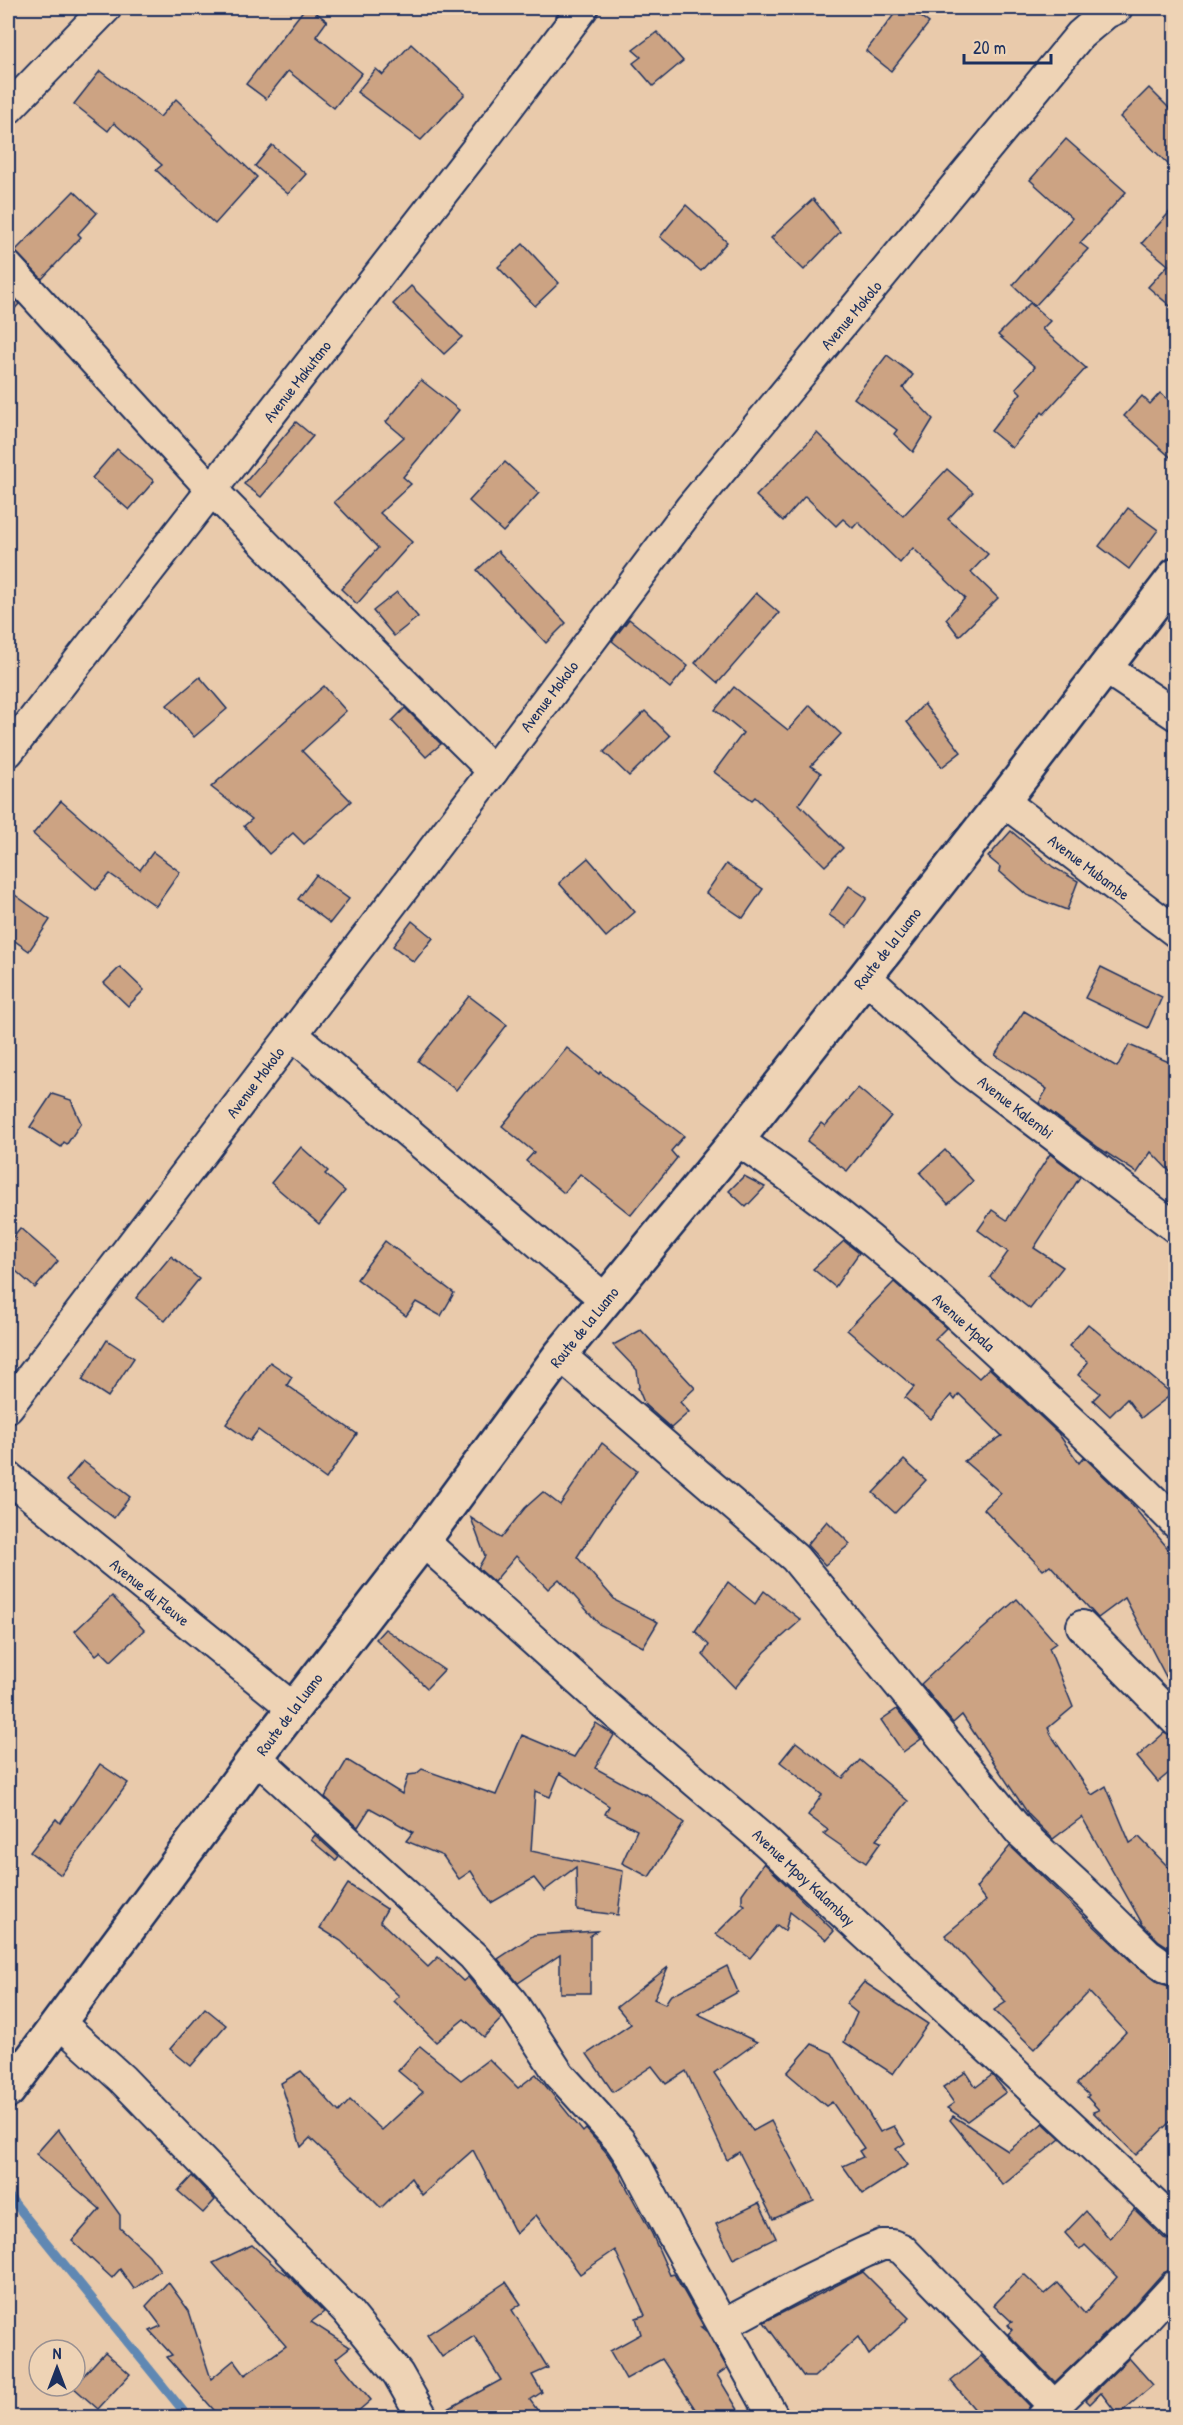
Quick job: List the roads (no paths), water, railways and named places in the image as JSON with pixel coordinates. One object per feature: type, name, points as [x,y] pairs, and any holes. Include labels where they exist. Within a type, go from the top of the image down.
[{"type":"street","points":[[8,109],[106,8]]},
{"type":"street","name":"Avenue Makutano","points":[[8,752],[475,151],[583,8]]},
{"type":"street","name":"Avenue Mokolo","points":[[8,1407],[493,771],[691,507],[1080,35],[1106,13],[1117,8]]},
{"type":"street","points":[[8,267],[212,490],[315,596],[493,771]]},
{"type":"street","name":"Route de la Luano","points":[[8,2091],[256,1757],[423,1541],[560,1355],[737,1140],[1003,801],[1176,575]]},
{"type":"street","points":[[1104,667],[1176,715]]},
{"type":"street","name":"Avenue Mubambe","points":[[1003,801],[1176,932]]},
{"type":"street","name":"Avenue Kalembi","points":[[865,976],[966,1069],[1176,1228]]},
{"type":"street","points":[[292,1034],[606,1300]]},
{"type":"street","name":"Avenue Mpala","points":[[737,1140],[789,1174],[909,1272],[995,1350],[1176,1523]]},
{"type":"street","points":[[560,1355],[795,1558],[1020,1832],[1148,1954],[1176,1971]]},
{"type":"street","name":"Avenue du Fleuve","points":[[8,1477],[293,1708]]},
{"type":"street","name":"Avenue Mpoy Kalambay","points":[[423,1541],[609,1708],[765,1840],[1176,2225]]},
{"type":"street","points":[[1082,1626],[1176,1721]]},
{"type":"street","points":[[256,1757],[473,1956],[512,2002],[559,2074],[620,2141],[636,2165],[774,2418]]},
{"type":"street","points":[[60,2023],[122,2079],[347,2311],[398,2374],[423,2418]]},
{"type":"street","points":[[723,2325],[865,2252],[882,2245],[892,2245],[902,2249],[1048,2412],[1139,2325],[1176,2285]]},
{"type":"waterway","points":[[8,2195],[189,2418]]}]
